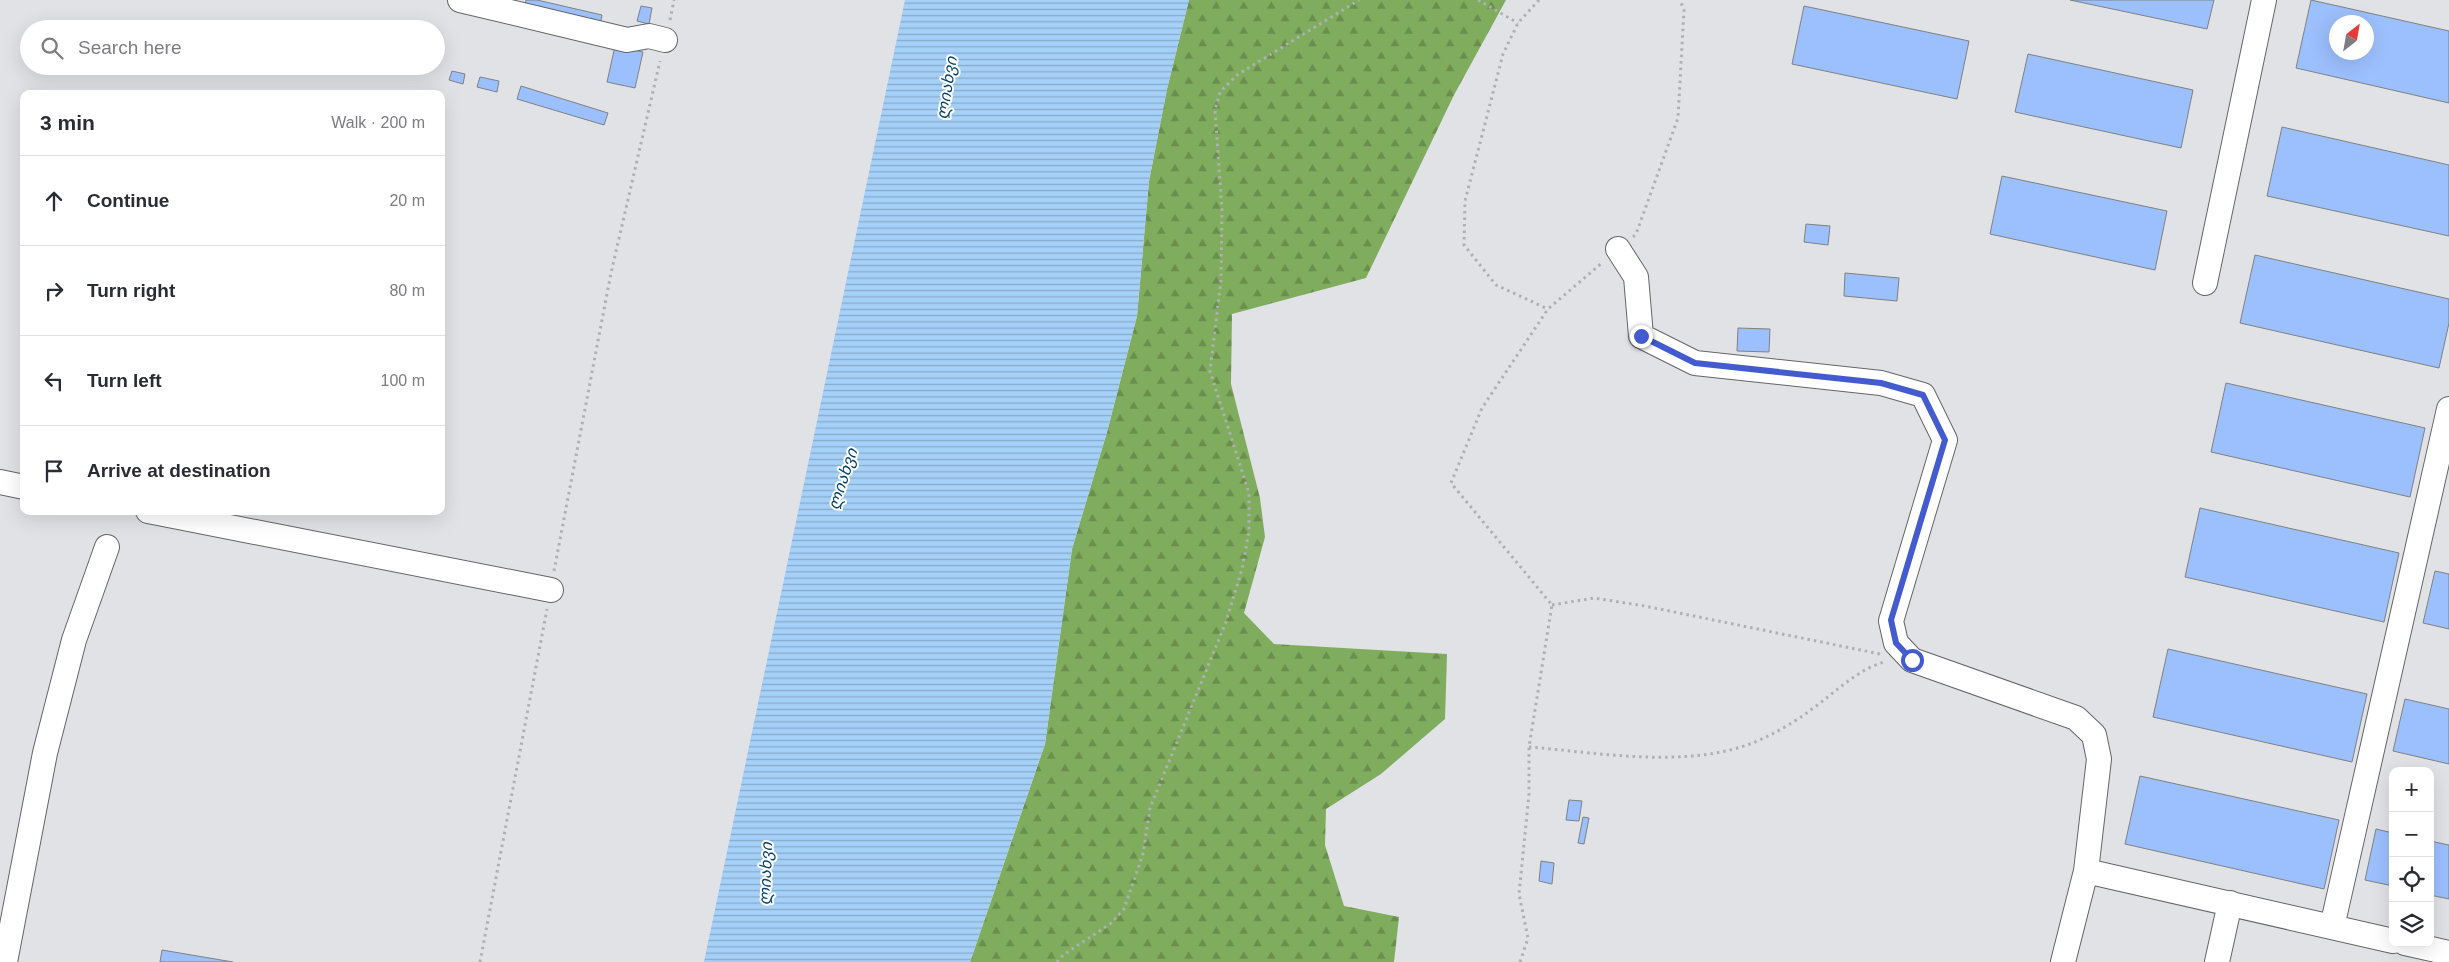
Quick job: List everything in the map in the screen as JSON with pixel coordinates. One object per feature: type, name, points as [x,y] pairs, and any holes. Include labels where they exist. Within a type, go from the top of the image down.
[{"type":"lane","points":[[460,0],[628,40],[649,36],[665,40]]},
{"type":"lane","points":[[2205,283],[2264,0]]},
{"type":"lane","points":[[1618,249],[1636,277],[1641,336],[1695,363],[1881,383],[1923,395],[1945,440],[1891,620],[1896,643],[1912,660],[2076,718],[2094,735],[2099,759],[2086,870],[2063,962]]},
{"type":"lane","points":[[2332,927],[2449,409]]},
{"type":"lane","points":[[0,482],[20,486]]},
{"type":"lane","points":[[168,515],[551,590]]},
{"type":"lane","points":[[5,962],[44,754],[74,640],[107,547]]},
{"type":"lane","points":[[2086,870],[2389,939]]},
{"type":"lane","points":[[2216,962],[2230,903]]},
{"type":"lane","points":[[2422,947],[2449,953]]},
{"type":"path","points":[[480,962],[611,273],[674,0]]},
{"type":"path","points":[[1057,962],[1063,954],[1110,924],[1124,909],[1143,854],[1150,808],[1226,622],[1242,569],[1249,531],[1249,493],[1210,371],[1221,280],[1222,210],[1215,110],[1220,92],[1237,75],[1359,0]]},
{"type":"path","points":[[1478,0],[1518,24]]},
{"type":"path","points":[[1539,0],[1518,24],[1503,54],[1465,202],[1464,245],[1496,285],[1548,309]]},
{"type":"path","points":[[1520,962],[1528,938],[1519,894],[1529,794],[1529,747],[1552,605],[1452,483],[1482,408],[1548,309],[1636,234],[1678,118],[1684,10],[1680,0]]},
{"type":"path","points":[[1552,605],[1594,598],[1646,606],[1848,649],[1912,660]]},
{"type":"path","points":[[1529,747],[1649,756],[1697,756],[1732,750],[1768,736],[1802,715],[1861,670],[1884,662],[1912,660]]},
{"type":"green space","points":[[1189,0],[1506,0],[1454,95],[1366,278],[1232,314],[1231,384],[1260,498],[1265,537],[1244,613],[1274,644],[1447,654],[1445,719],[1381,774],[1326,809],[1325,845],[1344,906],[1399,917],[1394,962],[970,962],[1045,744],[1072,549],[1107,432],[1137,316],[1149,181],[1167,89]]},
{"type":"water","name":"ლიახვი","points":[[905,0],[1189,0],[1167,89],[1149,181],[1137,316],[1107,432],[1072,549],[1045,744],[970,962],[704,962]]},
{"type":"building","points":[[526,0],[537,0],[602,15],[600,26],[524,9]]},
{"type":"building","points":[[2070,0],[2214,0],[2207,29]]},
{"type":"building","points":[[2311,0],[2449,31],[2449,103],[2296,68]]},
{"type":"building","points":[[641,6],[652,8],[649,24],[637,21]]},
{"type":"building","points":[[1804,6],[1969,41],[1957,99],[1792,64]]},
{"type":"building","points":[[615,46],[643,52],[635,88],[607,82]]},
{"type":"building","points":[[2028,54],[2193,90],[2181,148],[2015,112]]},
{"type":"building","points":[[452,71],[465,74],[463,84],[449,80]]},
{"type":"building","points":[[480,77],[499,81],[497,92],[477,87]]},
{"type":"building","points":[[521,86],[608,113],[604,125],[517,99]]},
{"type":"building","points":[[2282,127],[2449,165],[2449,236],[2267,196]]},
{"type":"building","points":[[2002,176],[2167,211],[2155,270],[1990,234]]},
{"type":"building","points":[[1806,224],[1830,226],[1828,245],[1804,242]]},
{"type":"building","points":[[2255,255],[2449,299],[2449,323],[2439,368],[2240,323]]},
{"type":"building","points":[[1845,273],[1899,278],[1897,301],[1844,296]]},
{"type":"building","points":[[1738,328],[1770,329],[1769,352],[1737,351]]},
{"type":"building","points":[[2226,383],[2425,428],[2410,497],[2211,452]]},
{"type":"building","points":[[2200,508],[2399,553],[2384,622],[2185,577]]},
{"type":"building","points":[[2435,571],[2449,574],[2449,629],[2423,623]]},
{"type":"building","points":[[2168,649],[2367,694],[2352,762],[2153,717]]},
{"type":"building","points":[[2405,699],[2449,709],[2449,764],[2393,751]]},
{"type":"building","points":[[2140,776],[2339,820],[2324,889],[2125,844]]},
{"type":"building","points":[[1569,800],[1582,801],[1579,821],[1566,820]]},
{"type":"building","points":[[1583,817],[1589,818],[1584,844],[1578,843]]},
{"type":"building","points":[[2376,829],[2389,832],[2389,885],[2365,880]]},
{"type":"building","points":[[2434,842],[2449,845],[2449,899],[2434,896]]},
{"type":"building","points":[[1541,861],[1554,863],[1552,884],[1539,881]]},
{"type":"building","points":[[162,950],[233,962],[160,962]]},
{"type":"route","points":[[1641,336],[1695,363],[1881,383],[1923,395],[1945,440],[1891,620],[1896,643],[1912,660]]}]
